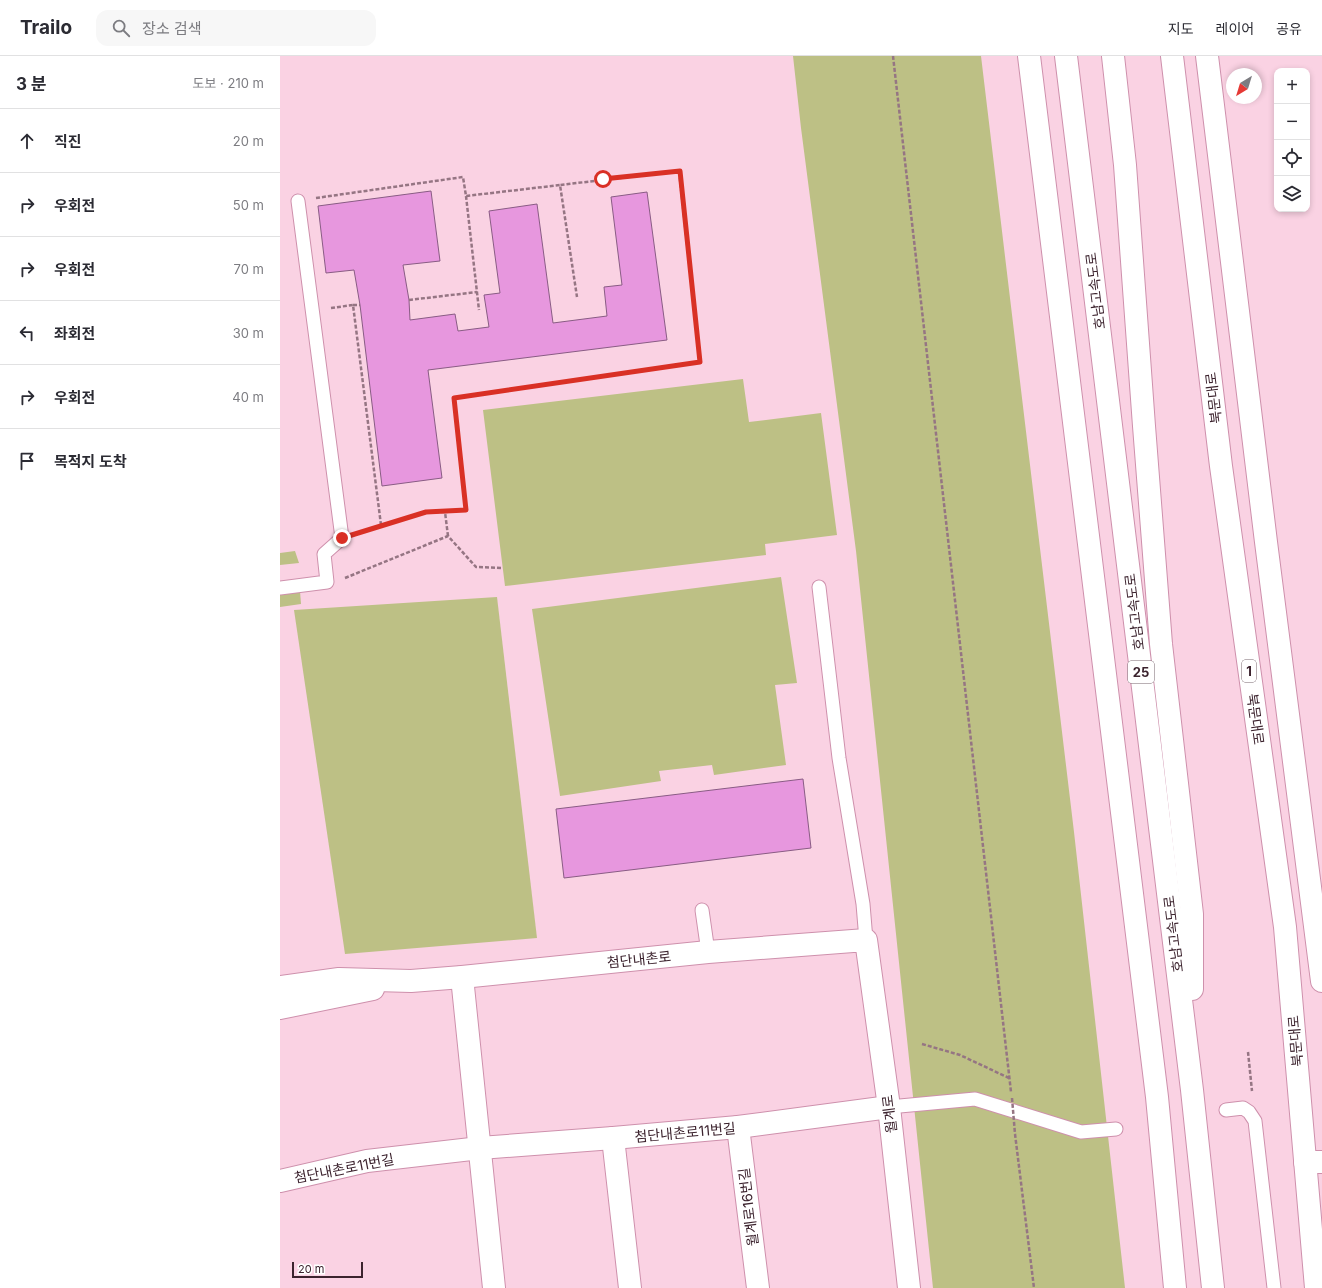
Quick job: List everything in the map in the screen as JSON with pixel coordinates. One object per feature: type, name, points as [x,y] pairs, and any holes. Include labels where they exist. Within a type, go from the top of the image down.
[{"type":"main road","points":[[1029,56],[1156,1089],[1175,1288]]},
{"type":"main road","name":"호남고속도로","points":[[1066,56],[1192,1090],[1213,1288]]},
{"type":"main road","points":[[1113,56],[1124,165],[1161,644],[1192,914],[1192,1090]]},
{"type":"main road","name":"북문대로","points":[[1172,56],[1221,466],[1285,927],[1314,1162],[1316,1288]]},
{"type":"main road","points":[[1207,56],[1269,565],[1322,981]]},
{"type":"main road","name":"첨단내촌로","points":[[412,981],[708,952],[866,940]]},
{"type":"main road","name":"월계로","points":[[866,940],[889,1107],[909,1288]]},
{"type":"main road","points":[[462,977],[494,1288]]},
{"type":"main road","points":[[280,987],[339,979],[412,981]]},
{"type":"main road","points":[[280,1008],[412,981]]},
{"type":"main road","name":"첨단내촌로11번길","points":[[280,1181],[367,1161],[480,1148],[738,1127],[889,1107]]},
{"type":"main road","name":"월계로16번길","points":[[738,1127],[758,1288]]},
{"type":"main road","points":[[613,1138],[630,1288]]},
{"type":"lane","points":[[280,588],[327,582],[324,554],[342,538],[298,201]]},
{"type":"lane","points":[[819,587],[839,758],[863,904],[866,940]]},
{"type":"lane","points":[[702,910],[708,952]]},
{"type":"lane","points":[[889,1107],[975,1099],[1081,1132],[1116,1129]]},
{"type":"lane","points":[[1226,1110],[1243,1108],[1249,1112],[1255,1121],[1274,1288]]},
{"type":"path","points":[[894,56],[1015,1134],[1034,1288]]},
{"type":"path","points":[[342,538],[426,512],[466,510],[454,398],[700,362],[680,171],[466,196]]},
{"type":"path","points":[[298,201],[463,177],[479,310]]},
{"type":"path","points":[[560,185],[577,297]]},
{"type":"path","points":[[409,300],[477,292]]},
{"type":"path","points":[[353,305],[381,525]]},
{"type":"path","points":[[312,311],[360,305]]},
{"type":"path","points":[[445,512],[448,536],[476,567],[502,568]]},
{"type":"path","points":[[327,582],[344,579],[448,536]]},
{"type":"path","points":[[922,1044],[960,1054],[1009,1078]]},
{"type":"path","points":[[1248,1052],[1255,1121]]},
{"type":"green space","points":[[793,56],[981,56],[1074,832],[1125,1288],[933,1288],[856,551]]},
{"type":"green space","points":[[743,379],[749,422],[821,413],[837,535],[765,544],[766,555],[505,586],[483,410]]},
{"type":"green space","points":[[295,551],[299,563],[280,565],[280,553]]},
{"type":"green space","points":[[781,577],[797,683],[775,685],[786,765],[714,775],[712,765],[659,771],[661,781],[560,796],[532,609]]},
{"type":"green space","points":[[300,591],[301,604],[280,607],[280,593]]},
{"type":"green space","points":[[497,597],[537,938],[345,954],[294,610]]},
{"type":"building","points":[[431,191],[440,261],[403,265],[409,300],[410,320],[455,314],[458,331],[489,327],[484,295],[500,293],[489,211],[537,204],[553,323],[607,316],[604,287],[622,285],[611,197],[647,192],[667,340],[428,370],[442,478],[382,486],[360,305],[354,270],[326,273],[318,206]]},
{"type":"building","points":[[803,779],[811,848],[564,878],[556,809]]},
{"type":"route","points":[[342,538],[426,512],[466,510],[454,398],[700,362],[680,171],[603,179]]}]
